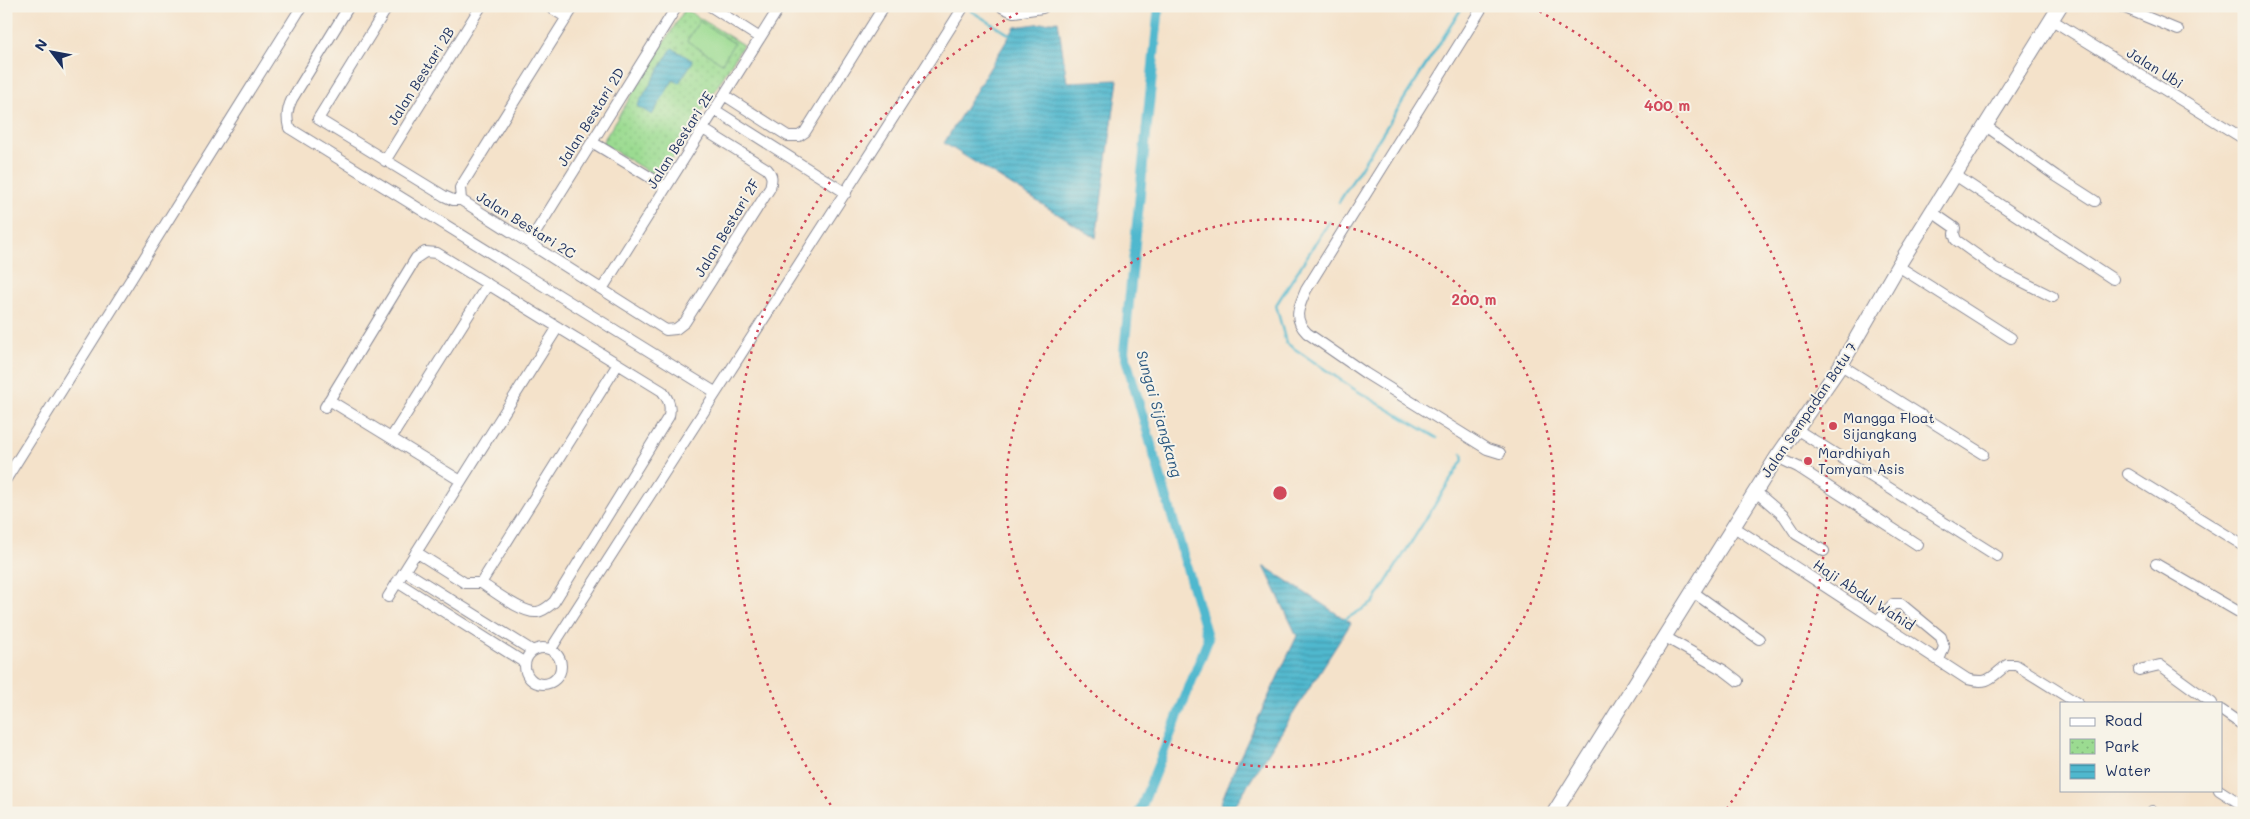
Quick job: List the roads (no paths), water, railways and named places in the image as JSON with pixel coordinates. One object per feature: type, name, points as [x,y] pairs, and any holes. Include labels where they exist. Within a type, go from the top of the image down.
[{"type":"street","points":[[6,479],[302,6]]},
{"type":"street","points":[[349,6],[292,99],[286,120],[289,128],[714,392]]},
{"type":"street","points":[[388,6],[318,119],[444,196],[453,200],[461,200]]},
{"type":"street","name":"Jalan Bestari 2B","points":[[385,161],[481,6]]},
{"type":"street","points":[[548,6],[567,18]]},
{"type":"street","name":"Jalan Bestari 2C","points":[[574,6],[460,188],[461,200],[666,330]]},
{"type":"street","name":"Jalan Bestari 2D","points":[[529,243],[677,6]]},
{"type":"street","points":[[710,6],[760,38]]},
{"type":"street","name":"Jalan Bestari 2E","points":[[602,289],[780,6]]},
{"type":"street","points":[[724,95],[788,136],[799,136],[805,132],[884,6]]},
{"type":"street","points":[[551,649],[714,392],[846,193],[964,6]]},
{"type":"street","points":[[1004,6],[1014,10],[1042,6]]},
{"type":"street","points":[[1483,6],[1306,290],[1297,313],[1301,327],[1307,333],[1366,373],[1487,449],[1500,453]]},
{"type":"street","name":"Jalan Sempadan Batu 7","points":[[1554,813],[1755,491],[1841,365],[1898,266],[2060,6]]},
{"type":"street","points":[[2120,6],[2178,30]]},
{"type":"street","name":"Jalan Ubi","points":[[2052,20],[2244,139]]},
{"type":"street","points":[[715,110],[846,193]]},
{"type":"street","points":[[1986,126],[2056,176],[2095,200]]},
{"type":"street","name":"Jalan Bestari 2F","points":[[666,330],[676,328],[685,322],[770,188],[772,178],[767,169],[703,129]]},
{"type":"street","points":[[592,142],[666,187]]},
{"type":"street","points":[[1955,175],[2113,279]]},
{"type":"street","points":[[1932,212],[1955,228],[1956,240],[1995,268],[2053,297]]},
{"type":"street","points":[[416,552],[465,582],[481,583],[526,610],[536,612],[546,608],[554,602],[669,416],[671,408],[668,399],[662,392],[618,364],[437,253],[425,252],[416,258],[327,403],[391,438],[461,481]]},
{"type":"street","points":[[1898,266],[2011,338]]},
{"type":"street","points":[[391,438],[488,284]]},
{"type":"street","points":[[388,596],[558,327]]},
{"type":"street","points":[[481,583],[618,364]]},
{"type":"street","points":[[1841,365],[1984,454]]},
{"type":"street","points":[[1796,429],[1997,556]]},
{"type":"street","points":[[1777,457],[1805,471],[1918,545]]},
{"type":"street","points":[[2128,474],[2244,546]]},
{"type":"street","points":[[1755,491],[1784,516],[1796,534],[1824,551]]},
{"type":"street","name":"Haji Abdul Wahid","points":[[1734,527],[1968,679],[1980,683],[1991,680],[2007,665],[2016,665],[2075,702]]},
{"type":"street","points":[[2156,564],[2244,615]]},
{"type":"street","points":[[405,571],[533,651]]},
{"type":"street","points":[[397,582],[525,663]]},
{"type":"street","points":[[1693,592],[1759,639]]},
{"type":"street","points":[[1878,620],[1893,604],[1901,604],[1941,636],[1944,648],[1939,660]]},
{"type":"street","points":[[1665,637],[1725,671],[1738,682]]},
{"type":"street","points":[[542,648],[551,649],[558,654],[562,661],[562,670],[552,683],[544,685],[536,683],[529,678],[525,671],[525,663],[533,651],[542,648]]},
{"type":"street","points":[[2139,670],[2160,665],[2211,702]]},
{"type":"street","points":[[2222,711],[2244,726]]},
{"type":"street","points":[[2222,792],[2244,806]]},
{"type":"water","points":[[1058,21],[1067,82],[1118,80],[1096,238],[944,143],[1015,27]]},
{"type":"water","points":[[672,48],[693,61],[679,83],[673,80],[652,115],[637,106]]},
{"type":"water","points":[[1264,566],[1351,623],[1230,813],[1217,813],[1232,774],[1297,636]]},
{"type":"waterway","name":"Sungai Sijangkang","points":[[1139,813],[1208,640],[1124,352],[1159,6]]},
{"type":"waterway","points":[[1339,202],[1463,6]]},
{"type":"waterway","points":[[971,11],[1012,36]]},
{"type":"waterway","points":[[1329,222],[1276,305],[1286,343],[1354,389],[1437,438]]},
{"type":"waterway","points":[[1344,620],[1373,603],[1463,460],[1462,454]]},
{"type":"place","name":"Mangga Float Sijangkang","points":[[1833,426]]},
{"type":"place","name":"Mardhiyah Tomyam Asis","points":[[1808,461]]}]
